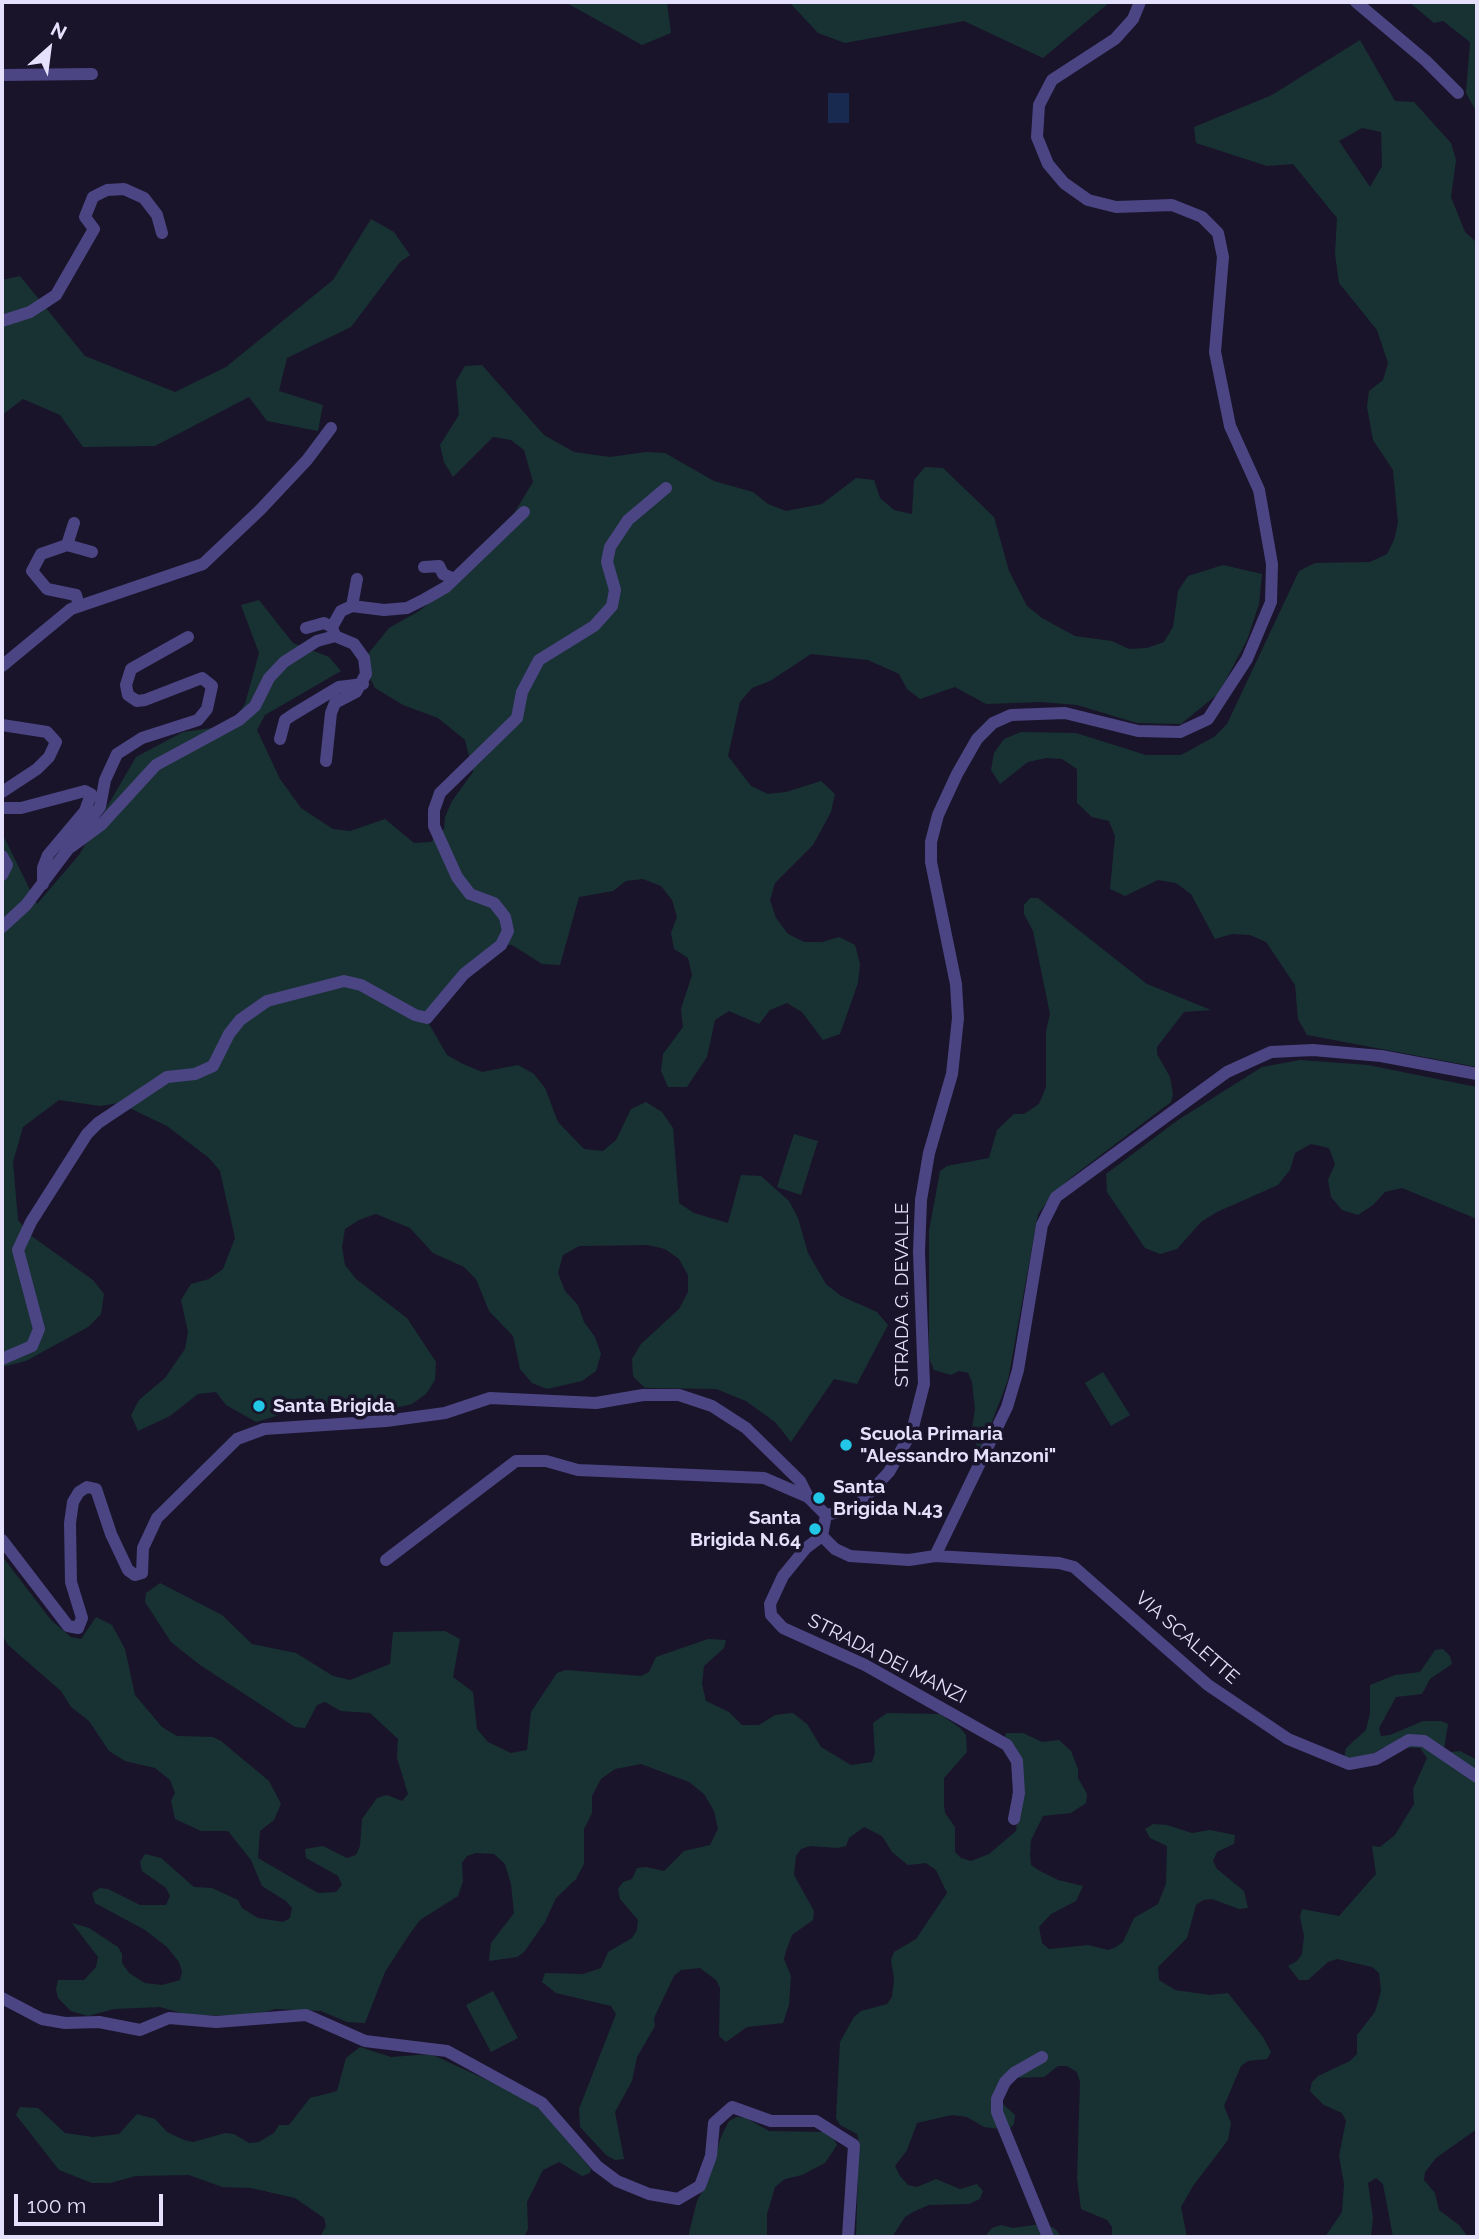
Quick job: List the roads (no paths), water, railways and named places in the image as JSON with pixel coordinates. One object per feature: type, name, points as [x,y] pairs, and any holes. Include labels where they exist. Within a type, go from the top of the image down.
[{"type":"street","name":"STRADA G. DEVALLE","points":[[826,1515],[854,1508],[889,1472],[912,1431],[924,1384],[919,1252],[921,1200],[929,1153],[952,1074],[958,1018],[957,984],[931,862],[931,842],[938,815],[957,774],[977,739],[993,723],[1011,715],[1065,713],[1138,731],[1180,732],[1208,719],[1247,659],[1271,602],[1272,564],[1259,490],[1230,426],[1215,352],[1223,257],[1218,233],[1202,217],[1172,205],[1116,207],[1088,200],[1064,183],[1048,164],[1037,136],[1039,104],[1052,80],[1115,39],[1133,19],[1140,2]]},
{"type":"street","points":[[1356,2],[1426,61],[1458,93]]},
{"type":"street","points":[[2,75],[92,74]]},
{"type":"street","points":[[2,321],[30,312],[57,295],[94,229],[85,217],[93,197],[124,189],[144,198],[157,215],[162,233]]},
{"type":"street","points":[[2,666],[60,616],[79,606],[203,564],[269,500],[331,428]]},
{"type":"street","points":[[2,1359],[32,1346],[39,1329],[18,1250],[31,1222],[87,1134],[98,1123],[167,1077],[195,1074],[213,1066],[229,1034],[240,1020],[267,1001],[344,981],[361,985],[404,1009],[427,1018],[464,974],[501,945],[508,931],[505,917],[494,903],[470,894],[450,866],[434,826],[434,810],[440,793],[517,718],[522,692],[539,660],[594,626],[612,606],[615,590],[607,562],[610,547],[628,520],[666,488]]},
{"type":"street","points":[[71,847],[101,825],[156,765],[240,720],[255,706],[270,678],[284,662],[333,631],[341,611],[352,606],[384,610],[407,608],[454,579],[524,512]]},
{"type":"street","points":[[67,545],[74,523]]},
{"type":"street","points":[[79,606],[76,594],[47,589],[32,571],[41,554],[67,545],[92,552]]},
{"type":"street","points":[[424,567],[439,566],[443,574],[454,579]]},
{"type":"street","points":[[352,606],[357,579]]},
{"type":"street","points":[[306,628],[324,623],[354,644],[364,658],[366,674],[363,684],[356,692],[335,702],[331,713],[326,761]]},
{"type":"street","points":[[2,927],[43,884],[100,807],[105,780],[117,754],[142,738],[198,720],[207,709],[212,686],[202,678],[145,700],[137,701],[128,695],[127,674],[131,669],[188,637]]},
{"type":"street","points":[[280,739],[285,720],[294,714],[339,687],[363,684]]},
{"type":"street","points":[[2,724],[47,732],[56,741],[49,757],[37,769],[2,792]]},
{"type":"street","points":[[2,808],[21,808],[85,791],[91,794],[85,811],[48,855],[43,868],[43,884]]},
{"type":"street","points":[[2,856],[7,864],[2,875]]},
{"type":"street","points":[[935,1556],[1007,1407],[1018,1370],[1042,1225],[1056,1197],[1227,1072],[1271,1052],[1313,1050],[1381,1056],[1477,1074]]},
{"type":"street","points":[[2,1540],[68,1626],[78,1628],[82,1618],[71,1582],[70,1523],[73,1502],[79,1492],[87,1487],[96,1489],[111,1534],[128,1570],[135,1575],[142,1573],[144,1548],[157,1518],[237,1439],[264,1429],[386,1421],[444,1413],[489,1398],[596,1403],[643,1395],[679,1395],[712,1406],[747,1428],[800,1481],[808,1497],[826,1515],[822,1536]]},
{"type":"street","points":[[386,1560],[516,1461],[546,1461],[578,1470],[764,1478],[808,1497]]},
{"type":"street","name":"VIA SCALETTE","points":[[822,1536],[835,1549],[850,1556],[909,1560],[935,1556],[1059,1563],[1074,1567],[1116,1601],[1208,1685],[1288,1739],[1349,1764],[1376,1759],[1409,1740],[1424,1741],[1477,1777]]},
{"type":"street","name":"STRADA DEI MANZI","points":[[822,1536],[806,1548],[783,1576],[770,1604],[771,1615],[783,1628],[865,1665],[1007,1745],[1017,1761],[1019,1793],[1014,1819]]},
{"type":"street","points":[[2,1998],[42,2019],[65,2023],[99,2022],[140,2029],[169,2018],[216,2022],[306,2015],[365,2040],[447,2050],[542,2103],[597,2166],[617,2180],[649,2194],[678,2199],[700,2186],[711,2156],[714,2123],[732,2107],[771,2121],[816,2121],[854,2145],[848,2237]]},
{"type":"street","points":[[1042,2057],[1014,2073],[1005,2082],[997,2099],[997,2112],[1048,2237]]},
{"type":"water","points":[[828,93],[849,93],[849,123],[828,123]]},
{"type":"place","name":"Santa Brigida","points":[[259,1406]]},
{"type":"place","name":"Scuola Primaria \"Alessandro Manzoni\"","points":[[846,1445]]},
{"type":"place","name":"Santa Brigida N.43","points":[[819,1498]]},
{"type":"place","name":"Santa Brigida N.64","points":[[815,1529]]}]
